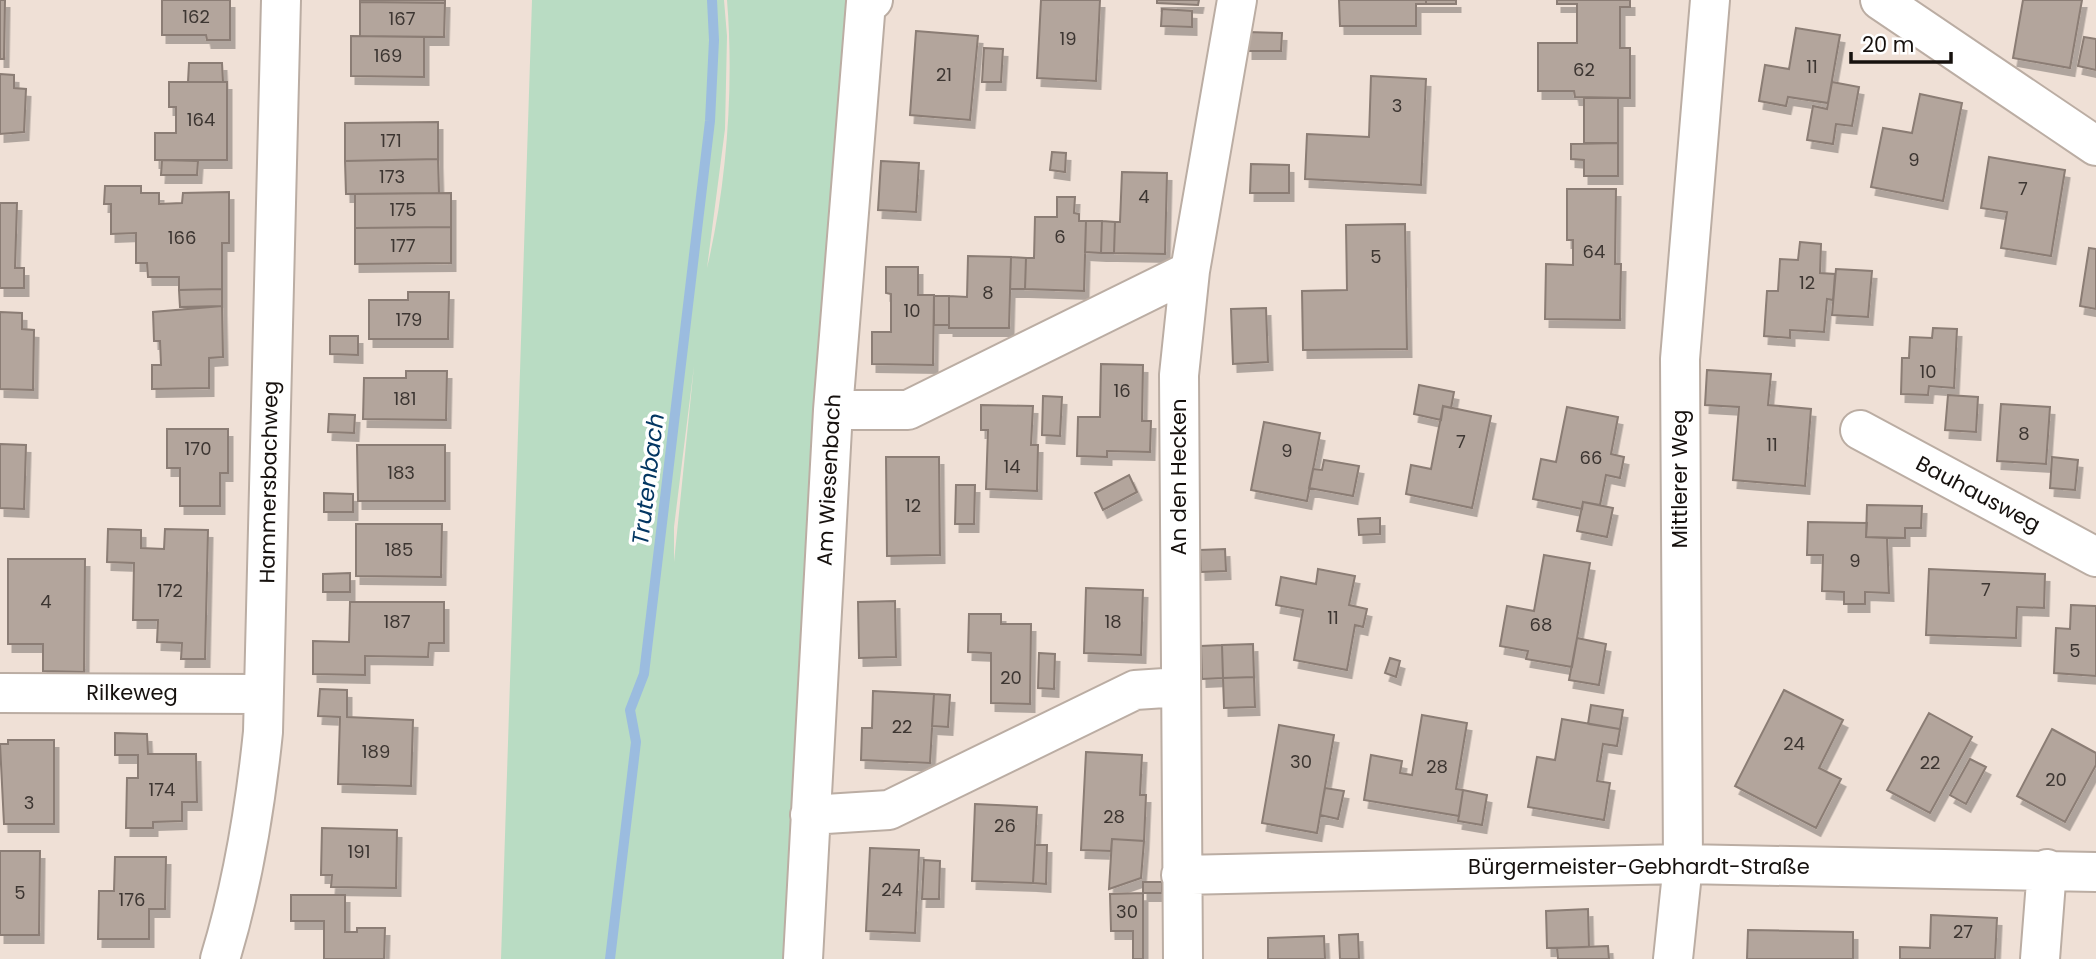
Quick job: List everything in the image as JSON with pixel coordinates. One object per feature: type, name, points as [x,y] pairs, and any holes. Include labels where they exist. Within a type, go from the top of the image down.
[{"type":"street","name":"Hammersbachweg","points":[[220,959],[237,903],[255,808],[264,694],[281,0]]},
{"type":"street","name":"An den Hecken","points":[[1183,959],[1179,375],[1190,271],[1237,0]]},
{"type":"street","name":"Mittlerer Weg","points":[[1673,959],[1684,864],[1680,359],[1710,0]]},
{"type":"street","points":[[1880,0],[2096,146]]},
{"type":"street","name":"Am Wiesenbach","points":[[803,959],[833,410],[869,1]]},
{"type":"street","points":[[833,410],[908,410],[1190,271]]},
{"type":"street","name":"Bauhausweg","points":[[1860,430],[2096,557]]},
{"type":"street","points":[[810,815],[889,810],[1135,690],[1180,687]]},
{"type":"street","name":"Rilkeweg","points":[[0,693],[264,694]]},
{"type":"street","name":"Bürgermeister-Gebhardt-Straße","points":[[1181,875],[1684,864],[2096,872]]},
{"type":"street","points":[[2040,959],[2047,869]]},
{"type":"green space","points":[[532,0],[724,0],[727,36],[725,129],[707,268],[720,203],[727,135],[730,66],[727,0],[857,0],[797,959],[501,959]],"holes":[[[694,366],[674,562],[674,527]]]},
{"type":"building","points":[[0,0],[5,0],[4,59],[0,59]]},
{"type":"building","points":[[162,0],[230,0],[230,40],[207,40],[206,35],[162,35]]},
{"type":"building","points":[[445,0],[445,3],[360,2]]},
{"type":"building","points":[[1041,0],[1100,0],[1096,81],[1037,78]]},
{"type":"building","points":[[1157,0],[1199,0],[1198,5],[1157,3]]},
{"type":"building","points":[[1339,0],[1426,0],[1426,4],[1416,4],[1416,26],[1340,26]]},
{"type":"building","points":[[1426,0],[1456,0],[1456,4],[1426,4]]},
{"type":"building","points":[[1557,0],[1630,0],[1630,7],[1620,7],[1620,48],[1630,48],[1630,98],[1575,97],[1574,91],[1538,91],[1538,43],[1577,43],[1577,4],[1557,4]]},
{"type":"building","points":[[2023,0],[2082,0],[2070,68],[2013,58]]},
{"type":"building","points":[[360,2],[445,3],[444,37],[360,36]]},
{"type":"building","points":[[1162,9],[1192,11],[1192,27],[1161,26]]},
{"type":"building","points":[[1796,28],[1840,35],[1828,103],[1788,97],[1786,106],[1759,101],[1765,65],[1789,69]]},
{"type":"building","points":[[916,31],[978,36],[970,120],[910,115]]},
{"type":"building","points":[[1248,32],[1282,33],[1281,51],[1248,51]]},
{"type":"building","points":[[351,36],[424,37],[424,77],[351,76]]},
{"type":"building","points":[[2084,37],[2096,39],[2096,70],[2078,66]]},
{"type":"building","points":[[984,48],[1003,49],[1001,82],[982,82]]},
{"type":"building","points":[[189,63],[222,63],[223,82],[188,82]]},
{"type":"building","points":[[0,74],[14,75],[14,88],[26,89],[24,132],[0,134]]},
{"type":"building","points":[[1371,76],[1426,79],[1421,185],[1305,179],[1307,134],[1369,137]]},
{"type":"building","points":[[169,82],[227,82],[227,160],[155,160],[155,133],[176,133],[176,107],[169,107]]},
{"type":"building","points":[[1832,82],[1859,87],[1852,126],[1836,124],[1833,144],[1807,140],[1813,106],[1827,109]]},
{"type":"building","points":[[1920,94],[1962,103],[1943,201],[1871,187],[1883,128],[1912,133]]},
{"type":"building","points":[[1584,98],[1618,98],[1618,143],[1584,143]]},
{"type":"building","points":[[438,122],[438,159],[345,161],[345,123]]},
{"type":"building","points":[[1618,143],[1618,176],[1584,176],[1584,160],[1571,159],[1571,144]]},
{"type":"building","points":[[1052,152],[1066,153],[1065,172],[1050,170]]},
{"type":"building","points":[[1989,157],[2065,170],[2051,256],[2001,248],[2007,212],[1981,208]]},
{"type":"building","points":[[438,159],[439,193],[346,194],[345,161]]},
{"type":"building","points":[[162,160],[198,161],[197,175],[161,175]]},
{"type":"building","points":[[881,161],[919,163],[916,212],[878,210]]},
{"type":"building","points":[[1251,164],[1289,165],[1289,193],[1250,193]]},
{"type":"building","points":[[1122,172],[1167,173],[1165,254],[1114,253],[1115,222],[1120,222]]},
{"type":"building","points":[[105,186],[141,186],[141,193],[159,193],[159,204],[182,203],[183,193],[229,192],[229,243],[222,243],[222,289],[179,290],[179,277],[148,277],[147,263],[136,263],[136,233],[111,234],[111,204],[104,204]]},
{"type":"building","points":[[1567,189],[1616,189],[1615,264],[1621,264],[1620,320],[1545,319],[1546,264],[1573,265],[1573,240],[1567,240]]},
{"type":"building","points":[[451,193],[451,227],[355,228],[355,194]]},
{"type":"building","points":[[1057,197],[1075,197],[1074,213],[1079,214],[1079,221],[1086,221],[1084,291],[1025,289],[1026,258],[1034,258],[1035,217],[1057,217]]},
{"type":"building","points":[[0,203],[17,203],[15,268],[24,268],[24,288],[0,288]]},
{"type":"building","points":[[1086,221],[1102,221],[1101,253],[1085,252]]},
{"type":"building","points":[[1102,221],[1115,222],[1114,253],[1101,253]]},
{"type":"building","points":[[1405,224],[1407,349],[1303,350],[1302,291],[1347,290],[1346,225]]},
{"type":"building","points":[[451,227],[451,263],[355,264],[355,228]]},
{"type":"building","points":[[1800,242],[1821,244],[1820,273],[1835,274],[1833,300],[1827,299],[1824,332],[1790,330],[1790,338],[1764,336],[1767,291],[1778,291],[1780,259],[1798,260]]},
{"type":"building","points":[[2089,248],[2096,249],[2096,309],[2080,306]]},
{"type":"building","points":[[968,256],[1011,257],[1009,328],[949,328],[949,296],[967,297]]},
{"type":"building","points":[[1011,257],[1026,258],[1025,289],[1010,289]]},
{"type":"building","points":[[886,267],[918,267],[918,295],[934,295],[933,365],[872,364],[872,332],[891,332],[891,294],[886,293]]},
{"type":"building","points":[[1836,269],[1872,271],[1868,317],[1832,315]]},
{"type":"building","points":[[222,289],[222,306],[180,307],[179,290]]},
{"type":"building","points":[[408,292],[449,292],[448,339],[369,339],[369,300],[408,300]]},
{"type":"building","points":[[934,296],[949,296],[949,325],[934,325]]},
{"type":"building","points":[[222,306],[223,357],[209,358],[209,388],[152,389],[152,365],[161,365],[160,341],[154,341],[153,312]]},
{"type":"building","points":[[1266,308],[1268,362],[1233,364],[1231,309]]},
{"type":"building","points":[[0,312],[22,313],[22,329],[34,330],[33,390],[0,389]]},
{"type":"building","points":[[1933,328],[1957,329],[1954,388],[1929,386],[1928,395],[1901,394],[1902,358],[1909,358],[1910,337],[1932,338]]},
{"type":"building","points":[[330,336],[358,336],[358,355],[330,354]]},
{"type":"building","points":[[1101,364],[1143,365],[1142,421],[1151,421],[1150,452],[1107,451],[1107,457],[1077,456],[1078,417],[1100,417]]},
{"type":"building","points":[[1707,370],[1771,374],[1768,405],[1811,409],[1805,486],[1733,480],[1739,407],[1705,405]]},
{"type":"building","points":[[406,371],[447,371],[446,420],[363,419],[364,378],[406,378]]},
{"type":"building","points":[[1419,385],[1454,392],[1451,408],[1443,406],[1441,420],[1414,414]]},
{"type":"building","points":[[1948,395],[1978,397],[1976,432],[1945,430]]},
{"type":"building","points":[[1043,396],[1062,397],[1060,436],[1042,435]]},
{"type":"building","points":[[2001,404],[2050,407],[2046,464],[1997,461]]},
{"type":"building","points":[[981,405],[1033,406],[1031,445],[1038,445],[1037,491],[986,489],[988,430],[981,430]]},
{"type":"building","points":[[1443,406],[1491,416],[1472,508],[1406,494],[1411,465],[1431,469]]},
{"type":"building","points":[[1567,407],[1618,417],[1611,454],[1624,457],[1620,478],[1606,475],[1600,505],[1583,502],[1582,509],[1533,499],[1541,459],[1556,462]]},
{"type":"building","points":[[329,414],[355,415],[354,433],[328,432]]},
{"type":"building","points":[[1264,422],[1320,433],[1307,501],[1251,490]]},
{"type":"building","points":[[167,429],[228,429],[228,473],[220,473],[220,506],[180,506],[180,468],[167,468]]},
{"type":"building","points":[[0,444],[26,445],[24,509],[0,508]]},
{"type":"building","points":[[357,445],[445,445],[445,501],[358,501]]},
{"type":"building","points":[[886,457],[939,457],[940,555],[887,556]]},
{"type":"building","points":[[2052,457],[2078,460],[2075,490],[2050,488]]},
{"type":"building","points":[[1324,460],[1359,466],[1353,496],[1309,488],[1313,469],[1322,470]]},
{"type":"building","points":[[1129,475],[1137,492],[1103,510],[1095,493]]},
{"type":"building","points":[[956,485],[975,485],[974,524],[955,524]]},
{"type":"building","points":[[324,493],[353,494],[353,512],[324,512]]},
{"type":"building","points":[[1583,502],[1613,508],[1607,537],[1577,531]]},
{"type":"building","points":[[1867,505],[1922,506],[1921,528],[1905,528],[1905,538],[1866,537]]},
{"type":"building","points":[[1380,518],[1380,534],[1359,535],[1358,519]]},
{"type":"building","points":[[1808,522],[1867,523],[1866,537],[1887,538],[1889,593],[1865,592],[1865,604],[1844,604],[1844,592],[1822,591],[1823,555],[1807,555]]},
{"type":"building","points":[[356,524],[442,524],[441,577],[356,576]]},
{"type":"building","points":[[108,529],[141,530],[141,548],[164,549],[165,529],[208,530],[205,659],[181,659],[182,643],[157,642],[158,620],[133,620],[134,563],[107,562]]},
{"type":"building","points":[[1225,549],[1226,571],[1201,572],[1200,550]]},
{"type":"building","points":[[1544,555],[1590,563],[1572,667],[1526,659],[1528,651],[1500,646],[1507,606],[1534,611]]},
{"type":"building","points":[[8,559],[85,559],[84,672],[43,671],[43,644],[8,644]]},
{"type":"building","points":[[1318,569],[1355,576],[1349,605],[1367,609],[1363,627],[1355,625],[1347,670],[1294,660],[1303,610],[1276,605],[1281,577],[1316,584]]},
{"type":"building","points":[[1929,569],[2045,574],[2044,608],[2017,607],[2016,638],[1926,635]]},
{"type":"building","points":[[350,573],[350,592],[323,592],[323,574]]},
{"type":"building","points":[[1086,588],[1143,590],[1141,655],[1084,653]]},
{"type":"building","points":[[895,601],[896,657],[859,658],[858,602]]},
{"type":"building","points":[[350,602],[444,602],[444,643],[429,643],[428,657],[365,656],[365,675],[313,674],[313,641],[349,642]]},
{"type":"building","points":[[2071,605],[2096,606],[2096,676],[2054,673],[2056,628],[2070,629]]},
{"type":"building","points":[[969,614],[1001,614],[1001,624],[1031,624],[1030,704],[991,703],[991,653],[968,652]]},
{"type":"building","points":[[1577,638],[1606,644],[1599,685],[1569,680]]},
{"type":"building","points":[[1253,644],[1254,677],[1223,678],[1222,645]]},
{"type":"building","points":[[1222,645],[1223,678],[1202,679],[1201,646]]},
{"type":"building","points":[[1039,653],[1055,654],[1054,689],[1038,688]]},
{"type":"building","points":[[1390,658],[1400,661],[1396,677],[1385,673]]},
{"type":"building","points":[[1254,677],[1255,707],[1224,708],[1223,678]]},
{"type":"building","points":[[320,689],[347,690],[347,717],[413,720],[411,786],[338,784],[340,717],[318,716]]},
{"type":"building","points":[[1784,690],[1843,720],[1819,768],[1841,779],[1816,828],[1735,786]]},
{"type":"building","points":[[873,691],[934,694],[930,763],[861,760],[862,728],[872,728]]},
{"type":"building","points":[[934,694],[950,695],[948,727],[932,726]]},
{"type":"building","points":[[1591,705],[1623,710],[1620,729],[1588,724]]},
{"type":"building","points":[[1929,713],[1972,737],[1930,813],[1887,790]]},
{"type":"building","points":[[1422,715],[1467,723],[1456,789],[1463,790],[1459,816],[1364,800],[1371,755],[1402,761],[1400,773],[1412,775]]},
{"type":"building","points":[[1562,719],[1620,729],[1617,746],[1603,744],[1597,781],[1610,783],[1604,820],[1528,807],[1537,757],[1555,760]]},
{"type":"building","points":[[1279,725],[1334,735],[1317,833],[1262,823]]},
{"type":"building","points":[[2052,729],[2096,753],[2096,765],[2065,822],[2017,796]]},
{"type":"building","points":[[115,733],[147,734],[148,754],[196,754],[197,802],[182,802],[182,821],[153,822],[153,828],[126,828],[127,778],[138,778],[138,755],[115,755]]},
{"type":"building","points":[[8,740],[54,740],[54,824],[4,824],[0,744],[8,744]]},
{"type":"building","points":[[1086,752],[1142,755],[1140,795],[1146,795],[1144,841],[1112,839],[1111,851],[1081,850]]},
{"type":"building","points":[[1970,759],[1986,767],[1966,804],[1950,795]]},
{"type":"building","points":[[1325,788],[1344,791],[1338,819],[1320,815]]},
{"type":"building","points":[[1463,790],[1487,795],[1482,825],[1458,821]]},
{"type":"building","points":[[975,804],[1037,807],[1033,883],[972,881]]},
{"type":"building","points":[[322,828],[397,830],[396,888],[331,887],[332,875],[321,875]]},
{"type":"building","points":[[1112,839],[1144,841],[1141,878],[1109,889]]},
{"type":"building","points":[[1035,845],[1047,845],[1046,884],[1033,883]]},
{"type":"building","points":[[870,848],[919,850],[915,933],[866,931]]},
{"type":"building","points":[[0,851],[40,851],[39,935],[0,935]]},
{"type":"building","points":[[115,857],[166,857],[165,909],[149,909],[149,939],[98,939],[99,891],[114,891]]},
{"type":"building","points":[[924,860],[940,861],[939,899],[922,899]]},
{"type":"building","points":[[1143,882],[1162,882],[1162,893],[1143,893]]},
{"type":"building","points":[[1143,893],[1143,959],[1133,959],[1133,931],[1111,931],[1110,894]]},
{"type":"building","points":[[291,895],[345,895],[345,932],[357,932],[357,928],[385,928],[384,959],[324,959],[324,921],[291,921]]},
{"type":"building","points":[[1588,909],[1589,947],[1547,948],[1546,911]]},
{"type":"building","points":[[1931,915],[1997,918],[1995,959],[1900,959],[1900,947],[1930,948]]},
{"type":"building","points":[[1748,930],[1853,932],[1853,959],[1747,959]]},
{"type":"building","points":[[1358,934],[1359,959],[1340,959],[1339,935]]},
{"type":"building","points":[[1324,936],[1325,959],[1268,959],[1268,938]]},
{"type":"building","points":[[1608,946],[1609,959],[1558,959],[1557,948]]},
{"type":"waterway","name":"Trutenbach","points":[[610,959],[636,742],[630,710],[644,674],[710,121],[714,40],[712,0]]}]
